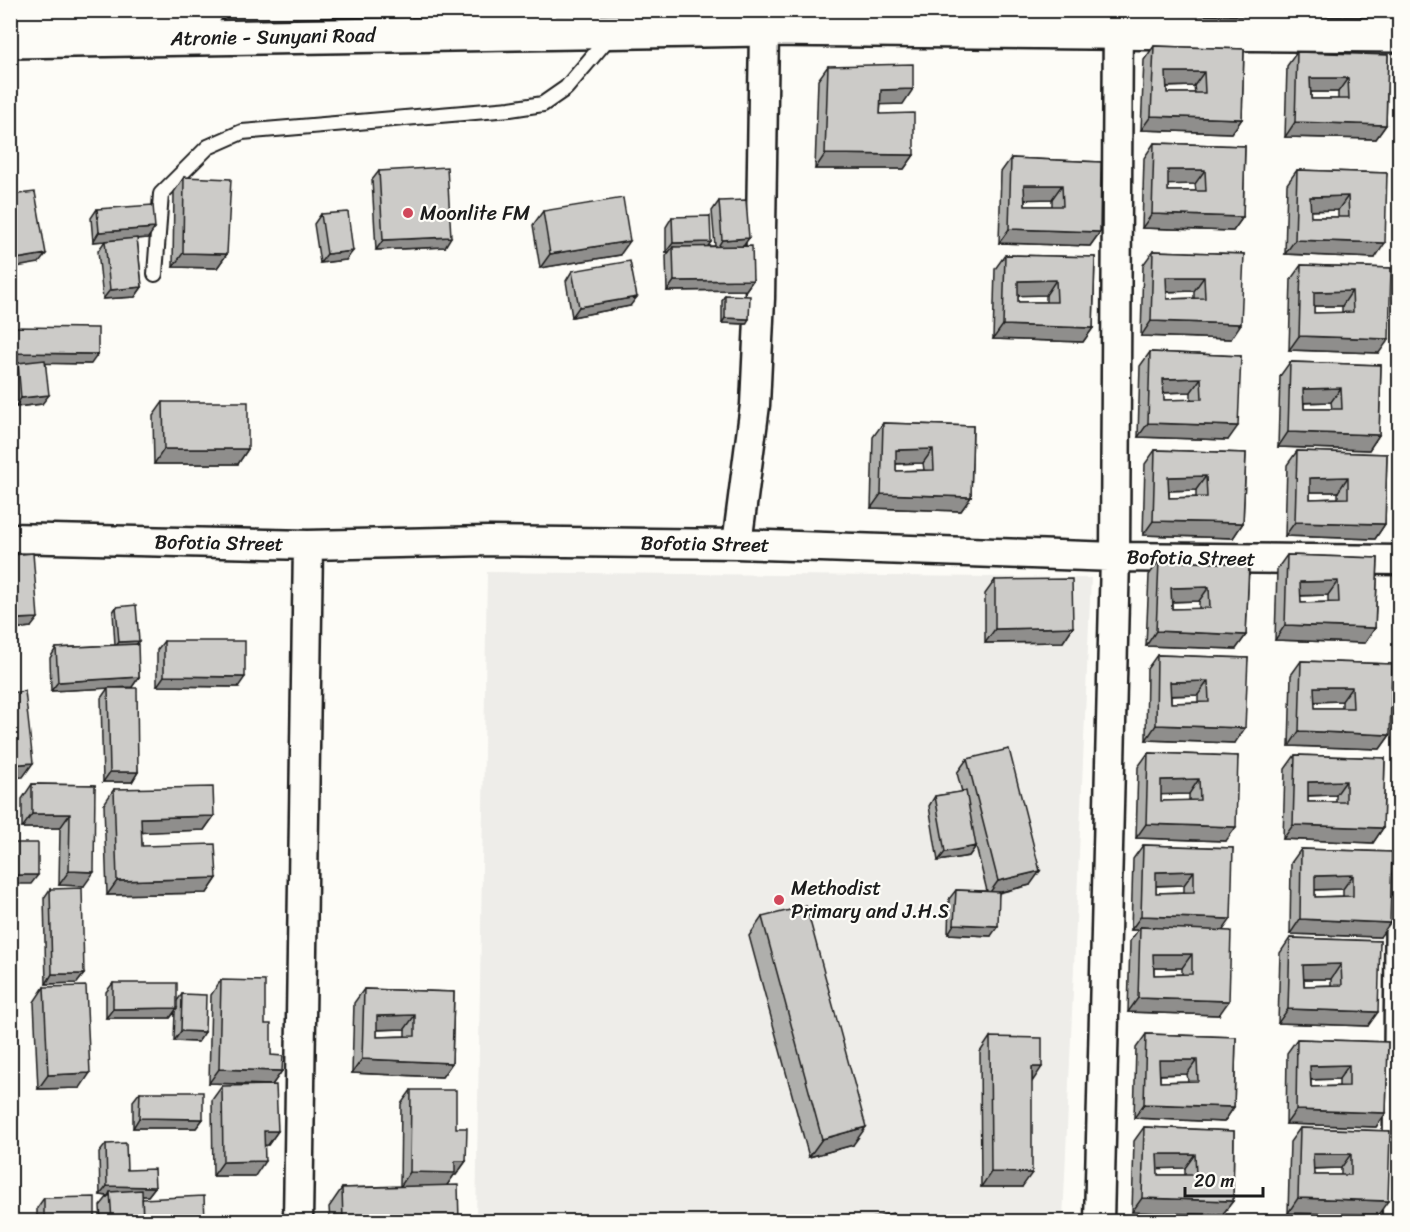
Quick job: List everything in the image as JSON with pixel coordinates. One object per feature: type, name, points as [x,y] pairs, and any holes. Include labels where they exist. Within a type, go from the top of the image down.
[{"type":"highway","points":[[10,14],[207,10]]},
{"type":"highway","name":"Atronie - Sunyani Road","points":[[10,40],[613,32],[1119,21],[1400,35]]},
{"type":"street","points":[[1099,1221],[1115,557],[1119,21]]},
{"type":"street","points":[[737,544],[755,405],[760,298],[764,29]]},
{"type":"street","name":"Bofotia Street","points":[[10,538],[308,544],[488,541],[737,544],[1115,557],[1400,560]]},
{"type":"street","points":[[298,1221],[308,544]]},
{"type":"street","points":[[1397,1221],[1400,887]]},
{"type":"lane","points":[[154,274],[161,194],[208,147],[242,132],[510,109],[543,104],[567,88],[613,32]]},
{"type":"shaded area","name":"Methodist Primary and J.H.S","points":[[487,572],[1091,578],[1063,1221],[476,1222]]},
{"type":"building","points":[[1154,46],[1244,49],[1242,119],[1151,116]],"holes":[[[1166,72],[1204,72],[1205,93],[1167,93]]]},
{"type":"building","points":[[1297,52],[1388,55],[1386,125],[1295,122]],"holes":[[[1310,78],[1348,78],[1349,99],[1311,99]]]},
{"type":"building","points":[[913,64],[913,89],[881,90],[880,114],[914,113],[914,155],[825,154],[828,66]]},
{"type":"building","points":[[1154,143],[1245,146],[1243,217],[1152,214]],"holes":[[[1168,170],[1205,170],[1206,191],[1168,191]]]},
{"type":"building","points":[[1011,158],[1101,162],[1100,232],[1009,229]],"holes":[[[1024,185],[1062,185],[1063,206],[1025,206]]]},
{"type":"building","name":"Moonlite FM","points":[[447,167],[451,237],[383,240],[379,171]]},
{"type":"building","points":[[1297,170],[1387,173],[1385,243],[1295,240]],"holes":[[[1348,196],[1349,217],[1311,217],[1310,197]]]},
{"type":"building","points":[[184,177],[231,179],[227,254],[183,253]]},
{"type":"building","points":[[35,192],[46,254],[10,260],[10,195]]},
{"type":"building","points":[[623,198],[630,241],[550,254],[543,211]]},
{"type":"building","points":[[746,200],[749,238],[722,240],[719,201]]},
{"type":"building","points":[[153,205],[155,228],[99,232],[97,209]]},
{"type":"building","points":[[348,212],[353,251],[327,254],[321,214]]},
{"type":"building","points":[[710,216],[711,242],[673,243],[672,217]]},
{"type":"building","points":[[137,238],[142,287],[110,290],[105,241]]},
{"type":"building","points":[[752,246],[753,280],[674,281],[673,247]]},
{"type":"building","points":[[1153,251],[1244,254],[1241,324],[1151,321]],"holes":[[[1166,277],[1204,277],[1205,298],[1167,299]]]},
{"type":"building","points":[[1005,255],[1095,257],[1093,328],[1003,325]],"holes":[[[1056,280],[1057,302],[1018,302],[1018,281]]]},
{"type":"building","points":[[630,261],[637,297],[579,307],[572,271]]},
{"type":"building","points":[[1301,265],[1391,268],[1389,339],[1299,336]],"holes":[[[1352,291],[1353,312],[1314,313],[1314,292]]]},
{"type":"building","points":[[725,295],[750,296],[749,319],[725,318]]},
{"type":"building","points":[[11,327],[98,328],[98,354],[12,353]]},
{"type":"building","points":[[1150,352],[1241,356],[1238,426],[1148,423]],"holes":[[[1201,378],[1202,399],[1164,400],[1163,379]]]},
{"type":"building","points":[[45,360],[49,395],[21,398],[18,363]]},
{"type":"building","points":[[1290,362],[1381,365],[1379,435],[1288,432]],"holes":[[[1341,388],[1342,409],[1304,409],[1303,389]]]},
{"type":"building","points":[[163,402],[248,402],[248,449],[164,449]]},
{"type":"building","points":[[883,423],[973,426],[971,497],[881,494]],"holes":[[[933,449],[934,470],[896,471],[896,450]]]},
{"type":"building","points":[[1155,450],[1246,453],[1243,523],[1153,521]],"holes":[[[1206,476],[1207,497],[1169,498],[1168,477]]]},
{"type":"building","points":[[1297,451],[1387,454],[1385,524],[1295,522]],"holes":[[[1348,477],[1348,498],[1310,499],[1310,478]]]},
{"type":"building","points":[[33,553],[38,618],[17,619],[12,555]]},
{"type":"building","points":[[1287,555],[1378,558],[1375,628],[1285,625]],"holes":[[[1338,581],[1339,602],[1301,603],[1300,582]]]},
{"type":"building","points":[[1159,561],[1249,564],[1246,635],[1156,631]],"holes":[[[1209,587],[1210,608],[1172,609],[1171,588]]]},
{"type":"building","points":[[1072,579],[1073,627],[995,629],[995,580]]},
{"type":"building","points":[[136,605],[139,641],[119,642],[116,607]]},
{"type":"building","points":[[164,641],[245,641],[245,677],[164,676]]},
{"type":"building","points":[[138,644],[139,677],[58,682],[56,648]]},
{"type":"building","points":[[1157,655],[1248,658],[1245,728],[1156,725]],"holes":[[[1208,681],[1209,702],[1171,703],[1170,682]]]},
{"type":"building","points":[[1301,661],[1392,664],[1390,735],[1299,731]],"holes":[[[1314,687],[1352,687],[1353,708],[1315,708]]]},
{"type":"building","points":[[108,688],[137,688],[138,772],[110,772]]},
{"type":"building","points":[[25,691],[33,763],[10,765],[10,693]]},
{"type":"building","points":[[1009,749],[1040,871],[998,881],[967,759]]},
{"type":"building","points":[[1148,753],[1238,756],[1236,827],[1146,824]],"holes":[[[1199,779],[1200,800],[1161,801],[1161,780]]]},
{"type":"building","points":[[1295,755],[1385,758],[1383,828],[1293,825]],"holes":[[[1346,781],[1346,802],[1308,802],[1308,782]]]},
{"type":"building","points":[[32,784],[95,785],[94,872],[69,871],[70,814],[32,814]]},
{"type":"building","points":[[213,787],[214,816],[141,818],[142,846],[215,844],[217,878],[117,881],[114,789]]},
{"type":"building","points":[[966,791],[976,846],[945,852],[935,796]]},
{"type":"building","points":[[10,843],[38,843],[38,875],[10,875]]},
{"type":"building","points":[[1143,845],[1233,848],[1231,919],[1141,916]],"holes":[[[1194,871],[1194,892],[1156,893],[1156,872]]]},
{"type":"building","points":[[1301,849],[1392,852],[1390,923],[1300,919]],"holes":[[[1353,875],[1353,896],[1315,897],[1315,876]]]},
{"type":"building","points":[[82,888],[84,974],[52,974],[50,889]]},
{"type":"building","points":[[956,890],[999,892],[998,926],[954,924]]},
{"type":"building","points":[[806,906],[866,1127],[822,1139],[762,917]]},
{"type":"building","points":[[1140,927],[1231,931],[1229,1001],[1138,998]],"holes":[[[1153,954],[1192,954],[1192,974],[1154,975]]]},
{"type":"building","points":[[1290,938],[1380,941],[1378,1012],[1288,1009]],"holes":[[[1341,964],[1342,985],[1304,986],[1303,965]]]},
{"type":"building","points":[[221,980],[265,981],[265,1024],[271,1024],[271,1055],[283,1056],[282,1071],[219,1069]]},
{"type":"building","points":[[113,983],[177,983],[177,1008],[113,1009]]},
{"type":"building","points":[[86,986],[90,1073],[48,1075],[44,987]]},
{"type":"building","points":[[364,989],[454,992],[452,1063],[362,1059]],"holes":[[[415,1015],[415,1036],[377,1037],[377,1016]]]},
{"type":"building","points":[[182,994],[206,995],[205,1032],[181,1031]]},
{"type":"building","points":[[1146,1034],[1236,1037],[1234,1107],[1144,1104]],"holes":[[[1159,1060],[1197,1060],[1198,1081],[1160,1082]]]},
{"type":"building","points":[[990,1037],[1042,1038],[1042,1067],[1032,1067],[1032,1173],[991,1172]]},
{"type":"building","points":[[1297,1039],[1388,1042],[1386,1113],[1296,1110]],"holes":[[[1349,1065],[1349,1086],[1311,1087],[1310,1066]]]},
{"type":"building","points":[[276,1085],[278,1131],[264,1131],[265,1161],[223,1162],[222,1086]]},
{"type":"building","points":[[411,1090],[456,1090],[456,1128],[467,1128],[466,1161],[455,1161],[455,1173],[410,1172]]},
{"type":"building","points":[[140,1092],[203,1092],[203,1119],[139,1118]]},
{"type":"building","points":[[1144,1127],[1234,1131],[1233,1201],[1142,1198]],"holes":[[[1157,1154],[1195,1154],[1196,1175],[1158,1175]]]},
{"type":"building","points":[[1300,1128],[1390,1131],[1388,1201],[1298,1198]],"holes":[[[1313,1154],[1351,1154],[1351,1175],[1314,1175]]]},
{"type":"building","points":[[126,1143],[127,1170],[154,1169],[155,1187],[107,1186],[106,1144]]},
{"type":"building","points":[[458,1185],[459,1221],[343,1221],[342,1188]]},
{"type":"building","points":[[142,1190],[143,1221],[112,1221],[110,1192]]},
{"type":"building","points":[[204,1196],[205,1221],[143,1221],[142,1199]]},
{"type":"building","points":[[95,1197],[95,1221],[44,1221],[44,1198]]},
{"type":"building","points":[[893,1213],[896,1221],[864,1221]]},
{"type":"place","name":"Moonlite FM","points":[[408,213]]},
{"type":"place","name":"Methodist Primary and J.H.S","points":[[779,900]]}]
